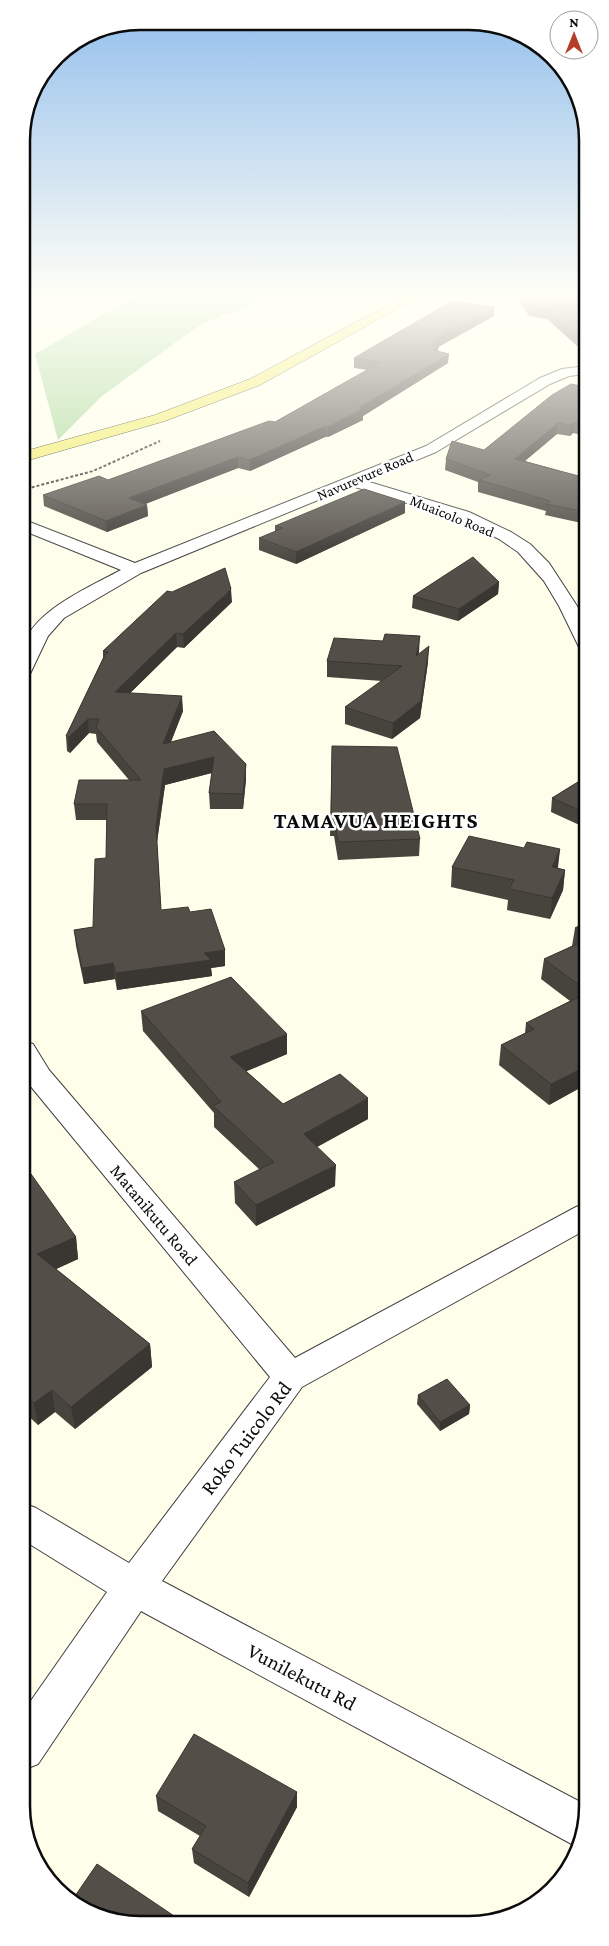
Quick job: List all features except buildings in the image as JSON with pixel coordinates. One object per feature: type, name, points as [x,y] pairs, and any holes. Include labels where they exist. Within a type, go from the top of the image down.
[{"type":"main road","points":[[30,455],[160,418],[242,387]]},
{"type":"street","name":"Navurevure Road","points":[[135,569],[354,482],[431,449],[535,387]]},
{"type":"street","name":"Muaicolo Road","points":[[354,482],[437,506],[480,524],[525,549],[554,581],[579,625]]},
{"type":"street","points":[[30,527],[135,569]]},
{"type":"street","points":[[30,654],[39,634],[57,614],[135,569]]},
{"type":"street","name":"Matanikutu Road","points":[[30,1062],[38,1076],[290,1377]]},
{"type":"street","name":"Roko Tuicolo Rd","points":[[30,1739],[134,1587],[290,1377],[579,1219]]},
{"type":"street","name":"Vunilekutu Rd","points":[[30,1524],[134,1587],[577,1825]]},
{"type":"path","points":[[30,488],[54,484],[102,470],[160,441]]},
{"type":"green space","points":[[44,387],[115,387],[102,396],[58,440]]},
{"type":"district","name":"TAMAVUA HEIGHTS","points":[[376,820]]}]
